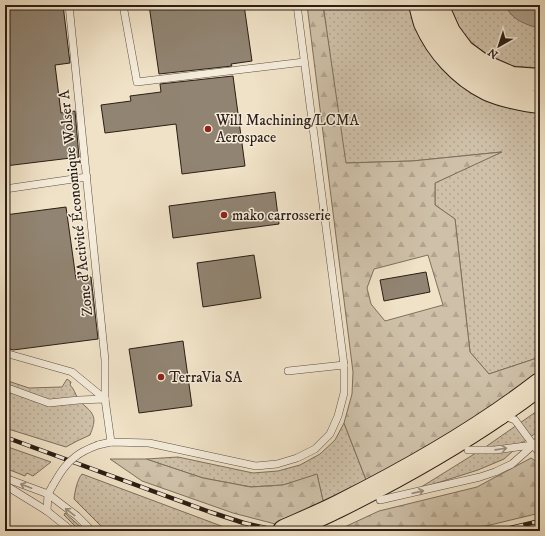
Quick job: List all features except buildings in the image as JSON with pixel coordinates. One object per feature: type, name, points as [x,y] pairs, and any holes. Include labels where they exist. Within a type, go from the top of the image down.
[{"type":"main road","points":[[420,5],[424,22],[434,40],[443,53],[466,76],[487,89],[510,96],[540,102]]},
{"type":"main road","points":[[427,5],[433,22],[447,45],[461,60],[476,71],[496,80],[514,86],[540,88]]},
{"type":"main road","points":[[437,5],[449,32],[464,50],[482,65],[512,78],[540,80]]},
{"type":"main road","points":[[284,531],[338,507],[407,471],[461,439],[540,384]]},
{"type":"main road","points":[[315,531],[372,505],[411,484],[468,450],[540,402]]},
{"type":"lane","name":"Zone d'Activité Économique Wolser A","points":[[69,5],[105,360],[105,399],[111,442]]},
{"type":"lane","points":[[123,5],[137,82],[304,62]]},
{"type":"lane","points":[[47,511],[48,494],[64,467],[74,457],[98,445],[111,442],[149,443],[256,466],[277,464],[297,458],[315,448],[330,434],[338,416],[344,393],[344,366],[297,5]]},
{"type":"lane","points":[[5,189],[87,177]]},
{"type":"lane","points":[[5,353],[72,372],[105,399]]},
{"type":"lane","points":[[288,371],[344,366]]},
{"type":"lane","points":[[5,387],[49,403],[105,399]]},
{"type":"lane","points":[[430,457],[465,445],[507,417],[515,420],[540,454]]},
{"type":"lane","points":[[372,505],[480,477],[512,464],[540,439]]},
{"type":"lane","points":[[468,450],[495,450],[533,445]]},
{"type":"lane","points":[[5,478],[48,494],[92,531]]},
{"type":"lane","points":[[5,485],[47,511],[72,531]]},
{"type":"green space","points":[[307,5],[323,5],[346,163],[412,161],[502,152],[435,183],[435,205],[455,219],[470,352],[489,374],[540,357],[540,376],[368,485],[344,423],[352,394],[353,372]],"holes":[[[428,255],[443,305],[385,321],[371,304],[367,288],[374,269]]]},
{"type":"green space","points":[[323,5],[413,5],[540,111],[540,357],[489,374],[470,352],[455,219],[435,205],[435,183],[501,152],[412,161],[345,163]]},
{"type":"green space","points":[[449,5],[540,5],[540,68],[511,66],[483,54],[461,31]]},
{"type":"green space","points":[[67,379],[71,382],[70,385],[78,399],[92,413],[94,423],[90,435],[66,447],[5,428],[5,380],[29,388],[62,387]]},
{"type":"green space","points":[[540,409],[540,430],[504,459],[478,470],[418,489],[484,448]]},
{"type":"green space","points":[[344,423],[368,485],[324,505],[317,475],[283,485],[251,487],[203,478],[146,459],[178,457],[253,473],[278,471],[300,465],[320,454],[335,440]]},
{"type":"green space","points":[[5,446],[51,462],[33,476],[27,473],[25,476],[5,468]]},
{"type":"green space","points":[[531,458],[540,464],[540,513],[486,526],[431,531],[336,531],[379,511],[477,487]]},
{"type":"green space","points":[[110,459],[146,459],[203,478],[251,487],[283,485],[317,474],[324,505],[279,525],[233,513],[142,481]]},
{"type":"green space","points":[[82,474],[224,527],[239,531],[106,531],[74,499],[78,482]]},
{"type":"green space","points":[[65,513],[85,531],[80,531],[64,515]]},
{"type":"shaded area","points":[[506,5],[540,5],[540,28],[529,25],[513,17]]},
{"type":"railway","points":[[5,437],[210,512],[244,523],[279,531]]},
{"type":"railway","points":[[497,531],[540,521]]},
{"type":"place","name":"Will Machining/LCMA Aerospace","points":[[208,129]]},
{"type":"place","name":"mako carrosserie","points":[[224,215]]},
{"type":"place","name":"TerraVia SA","points":[[161,377]]}]
